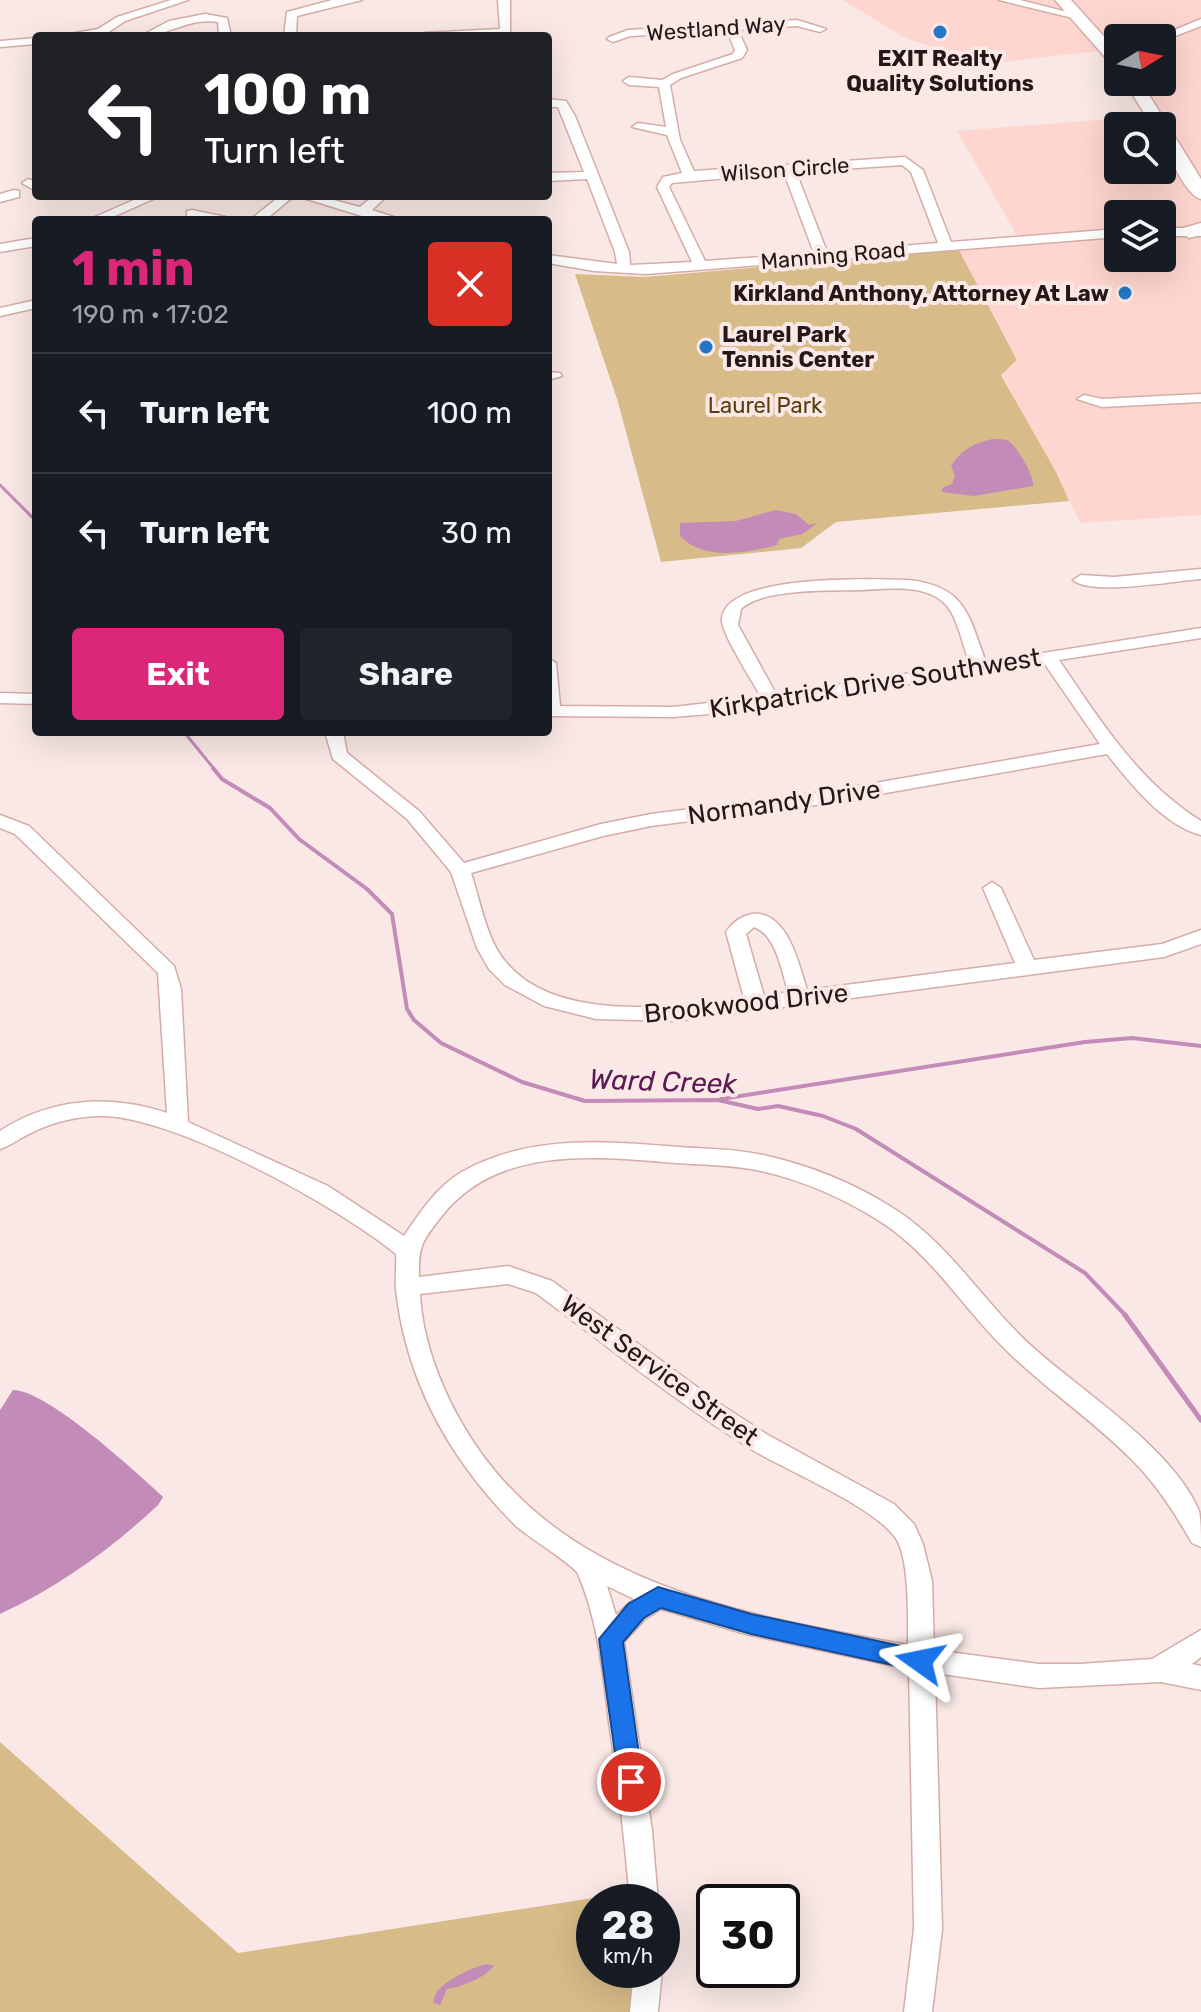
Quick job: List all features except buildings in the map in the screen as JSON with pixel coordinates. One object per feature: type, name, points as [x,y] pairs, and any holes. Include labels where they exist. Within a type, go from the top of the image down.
[{"type":"highway","points":[[1054,0],[1077,16],[1104,43]]},
{"type":"highway","points":[[1063,0],[1077,16]]},
{"type":"highway","points":[[1176,152],[1201,194]]},
{"type":"street","points":[[138,0],[180,21]]},
{"type":"street","points":[[100,32],[153,5],[182,0]]},
{"type":"street","points":[[290,32],[291,14],[313,6],[356,0]]},
{"type":"street","points":[[504,0],[506,32]]},
{"type":"street","points":[[1005,0],[1077,16]]},
{"type":"street","points":[[156,32],[180,21],[217,17],[224,21],[225,32]]},
{"type":"street","points":[[180,21],[181,32]]},
{"type":"street","points":[[1176,32],[1201,22]]},
{"type":"street","name":"Westland Way","points":[[613,39],[628,33],[797,23],[820,29]]},
{"type":"street","points":[[629,81],[664,84],[677,76],[738,56],[741,50],[731,27]]},
{"type":"street","points":[[0,44],[32,41]]},
{"type":"street","points":[[664,84],[673,132],[689,175]]},
{"type":"street","points":[[552,103],[562,104],[566,108],[622,252],[624,270]]},
{"type":"street","points":[[638,127],[673,132]]},
{"type":"street","name":"Wilson Circle","points":[[700,266],[663,184],[667,180],[689,175],[905,161],[917,170],[945,245]]},
{"type":"street","points":[[789,169],[822,256]]},
{"type":"street","points":[[552,177],[591,175]]},
{"type":"street","points":[[0,198],[14,194]]},
{"type":"street","points":[[116,200],[129,207]]},
{"type":"street","points":[[105,216],[145,200]]},
{"type":"street","points":[[262,216],[283,200]]},
{"type":"street","points":[[318,200],[379,216]]},
{"type":"street","points":[[362,212],[376,200]]},
{"type":"street","points":[[192,214],[201,216]]},
{"type":"street","points":[[1176,232],[1198,232]]},
{"type":"street","name":"Manning Road","points":[[552,260],[624,270],[1104,234]]},
{"type":"street","points":[[0,248],[32,243]]},
{"type":"street","points":[[0,312],[32,305]]},
{"type":"street","points":[[1084,399],[1102,403],[1201,398]]},
{"type":"street","points":[[1081,580],[1114,582],[1201,574]]},
{"type":"street","points":[[771,700],[730,625],[729,616],[736,604],[764,592],[882,586],[929,588],[948,597],[956,605],[980,668]]},
{"type":"street","name":"Kirkpatrick Drive Southwest","points":[[552,711],[673,712],[771,700],[1201,633]]},
{"type":"street","points":[[1048,657],[1111,748],[1150,794],[1201,829]]},
{"type":"street","points":[[0,698],[32,699]]},
{"type":"street","name":"Brookwood Drive","points":[[335,736],[339,755],[413,815],[460,870],[487,948],[496,964],[530,992],[596,1012],[646,1016],[756,1004],[1164,950],[1201,937]]},
{"type":"street","name":"Normandy Drive","points":[[460,870],[601,830],[651,820],[823,798],[1111,748]]},
{"type":"street","points":[[0,821],[22,830],[167,971],[171,989],[178,1126]]},
{"type":"street","points":[[992,888],[1028,969]]},
{"type":"street","points":[[756,1004],[736,932],[752,922],[763,923],[777,932],[800,998]]},
{"type":"street","points":[[0,1141],[46,1118],[87,1109],[132,1111],[178,1126],[341,1200],[378,1224],[407,1250]]},
{"type":"street","points":[[1201,1536],[1175,1491],[1136,1446],[1023,1352],[930,1248],[902,1225],[820,1181],[768,1164],[732,1159],[610,1149],[553,1150],[515,1158],[466,1179],[433,1210],[407,1250],[406,1287],[418,1354],[429,1386],[461,1448],[525,1521],[587,1564],[658,1597],[751,1624],[920,1661],[1068,1678],[1160,1668],[1201,1678]]},
{"type":"street","name":"West Service Street","points":[[406,1287],[508,1275],[535,1283],[563,1300],[653,1371],[715,1413],[760,1442],[879,1506],[905,1531],[916,1560],[919,1581],[928,1837],[928,1929],[918,2012]]},
{"type":"street","points":[[587,1564],[611,1639],[642,1884]]},
{"type":"street","points":[[611,1639],[636,1611],[658,1597]]},
{"type":"street","points":[[1160,1668],[1186,1654],[1201,1641]]},
{"type":"street","points":[[644,2012],[646,1988]]},
{"type":"shaded area","points":[[843,0],[1201,0],[1201,515],[1081,523],[1002,374],[1018,360],[959,250],[1022,244],[957,131],[1104,120],[1104,184],[1176,184],[1176,112],[1147,112],[1135,96],[1176,96],[1176,24],[1104,24],[1104,58],[1098,51],[987,64],[905,38]]},
{"type":"shaded area","points":[[993,439],[1007,440],[1015,448],[1028,469],[1033,486],[974,496],[942,492],[942,488],[952,484],[955,475],[951,466],[960,455],[974,445]]},
{"type":"shaded area","points":[[776,510],[796,514],[809,525],[818,523],[802,534],[779,539],[777,545],[740,552],[701,549],[680,536],[680,523],[736,521]]},
{"type":"shaded area","points":[[13,1390],[47,1403],[68,1417],[163,1497],[140,1521],[84,1566],[0,1614],[0,1410]]},
{"type":"shaded area","points":[[487,1964],[494,1966],[472,1981],[447,1989],[440,2005],[434,2003],[435,1996],[445,1984]]},
{"type":"green space","name":"Laurel Park","points":[[959,250],[1017,360],[1001,375],[1069,501],[836,522],[801,548],[661,562],[618,402],[575,274],[645,277]]},
{"type":"green space","points":[[0,1742],[238,1953],[576,1901],[576,1988],[635,1988],[631,2012],[0,2012]]},
{"type":"waterway","name":"Ward Creek","points":[[0,485],[32,517]]},
{"type":"waterway","name":"Ward Creek","points":[[187,736],[215,770]]},
{"type":"waterway","name":"Ward Creek","points":[[213,768],[222,779],[270,808],[299,839],[367,889],[392,914],[407,1009],[414,1020],[441,1043],[522,1082],[585,1101],[718,1100],[758,1109],[778,1106],[823,1116],[856,1129],[1085,1273],[1127,1317]]},
{"type":"waterway","points":[[721,1099],[1085,1042],[1132,1038],[1201,1046]]},
{"type":"waterway","name":"Ward Creek","points":[[1125,1315],[1201,1420]]},
{"type":"place","name":"EXIT Realty Quality Solutions","points":[[940,32]]},
{"type":"place","name":"Kirkland Anthony, Attorney At Law","points":[[1125,293]]},
{"type":"place","name":"Laurel Park Tennis Center","points":[[706,347]]},
{"type":"route","points":[[631,1782],[611,1639],[636,1611],[658,1597],[751,1624],[920,1661]]}]
